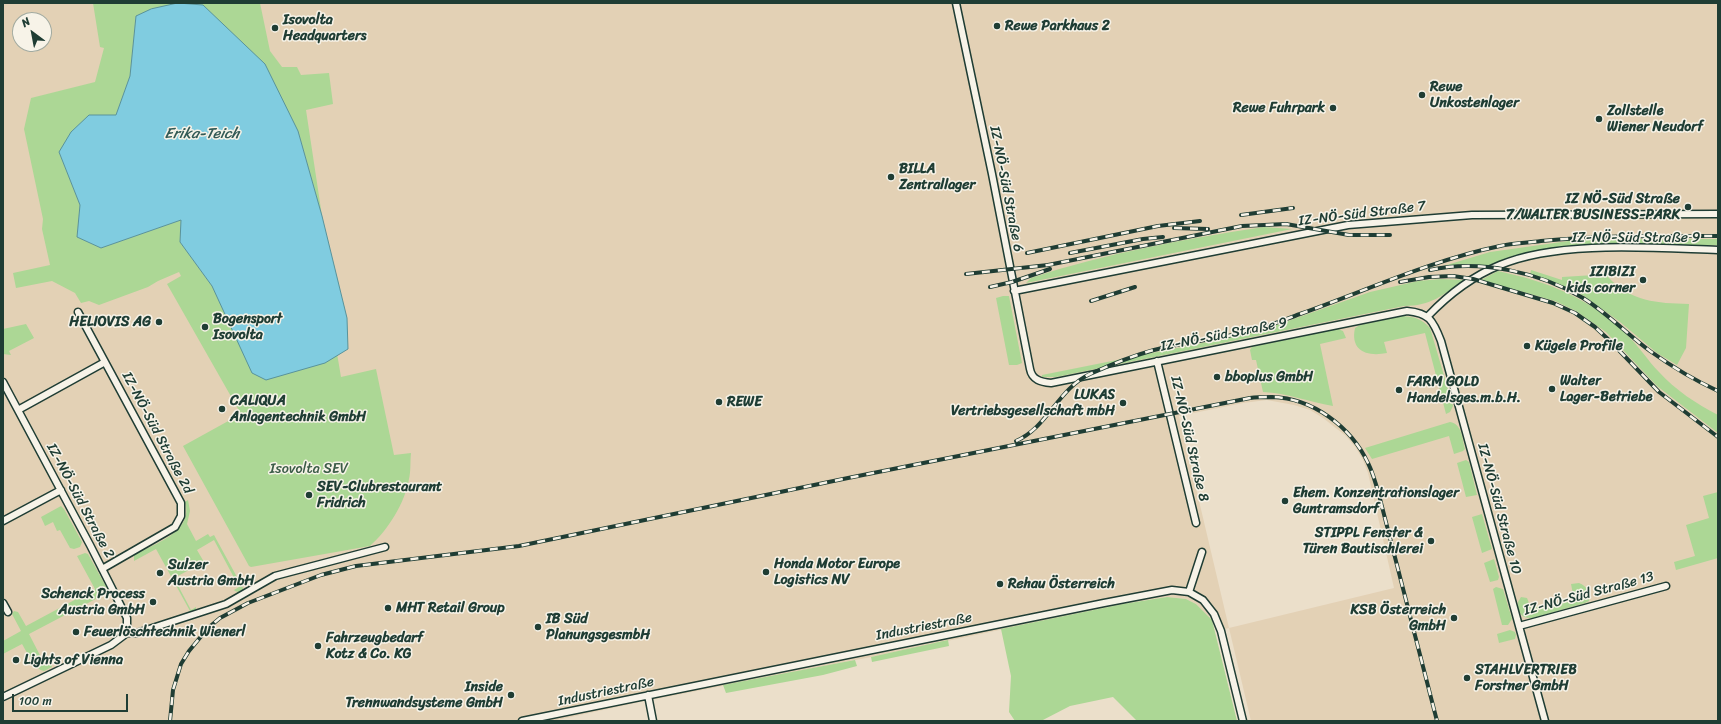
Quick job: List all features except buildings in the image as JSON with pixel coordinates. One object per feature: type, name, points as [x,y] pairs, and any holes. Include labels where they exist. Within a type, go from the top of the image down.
[{"type":"street","name":"IZ-NÖ-Süd Straße 6","points":[[956,3],[992,174],[1031,373],[1035,379]]},
{"type":"street","name":"IZ-NÖ-Süd Straße 7","points":[[1014,291],[1348,225],[1472,216],[1718,214]]},
{"type":"street","name":"IZ-NÖ-Süd Straße 9","points":[[1035,379],[1042,382],[1051,383],[1407,311],[1419,312],[1428,316],[1441,303],[1473,279],[1501,264],[1524,257],[1561,251],[1595,248],[1718,250]]},
{"type":"street","name":"IZ-NÖ-Süd Straße 2d","points":[[78,312],[181,503],[181,516],[175,527],[102,569]]},
{"type":"street","name":"IZ-NÖ-Süd Straße 10","points":[[1428,316],[1436,328],[1441,341],[1545,721]]},
{"type":"street","name":"IZ-NÖ-Süd Straße 8","points":[[1157,361],[1196,523]]},
{"type":"street","name":"IZ-NÖ-Süd Straße 2d","points":[[18,410],[105,362]]},
{"type":"street","name":"IZ-NÖ-Süd Straße 2","points":[[3,382],[127,618],[126,634]]},
{"type":"street","points":[[3,521],[60,490]]},
{"type":"street","points":[[3,697],[110,645],[126,634],[137,633],[226,604],[275,576],[385,547]]},
{"type":"street","points":[[1189,592],[1202,552]]},
{"type":"street","name":"IZ-NÖ-Süd Straße 13","points":[[1519,626],[1666,586]]},
{"type":"street","name":"Industriestraße","points":[[522,721],[1172,590],[1189,592],[1203,600],[1214,614],[1221,631],[1242,721]]},
{"type":"street","points":[[3,604],[8,612]]},
{"type":"street","points":[[648,695],[653,721]]},
{"type":"shaded area","points":[[3,3],[1718,3],[1718,721],[1251,721],[1229,628],[1216,631],[1212,620],[1196,604],[1186,599],[1167,597],[1123,604],[871,657],[640,702],[552,721],[3,721]],"holes":[[[1267,400],[1294,405],[1310,410],[1346,436],[1356,448],[1368,473],[1394,588],[1229,628],[1179,416],[1243,403]]]},
{"type":"green space","name":"Isovolta SEV","points":[[93,3],[260,3],[270,51],[282,67],[297,67],[301,75],[329,73],[333,104],[306,110],[322,216],[298,131],[136,16],[130,76],[116,115],[59,152],[80,205],[77,237],[101,248],[181,220],[180,242],[212,286],[234,332],[327,294],[341,377],[376,369],[394,455],[411,453],[410,476],[400,507],[377,540],[370,546],[251,567],[249,566],[183,446],[241,414],[167,284],[181,276],[179,272],[148,287],[99,305],[89,301],[81,303],[75,293],[52,281],[16,288],[13,273],[50,265],[42,229],[43,219],[24,129],[31,98],[95,82],[104,48],[100,47]]},
{"type":"green space","points":[[1264,227],[1292,229],[1026,283],[1031,278],[1059,269],[1117,254],[1175,242]]},
{"type":"green space","points":[[1583,239],[1718,239],[1718,245],[1580,245],[1512,256],[1487,266],[1466,264],[1440,267],[1490,252]]},
{"type":"green space","points":[[1531,270],[1562,280],[1562,277],[1611,274],[1608,277],[1626,292],[1645,300],[1689,304],[1686,348],[1677,365],[1657,353],[1620,322],[1584,296],[1557,283],[1530,275]]},
{"type":"green space","points":[[1498,271],[1534,280],[1568,293],[1583,301],[1613,322],[1631,339],[1665,379],[1679,391],[1718,415],[1718,433],[1657,386],[1606,332],[1576,311],[1555,301],[1481,280]]},
{"type":"green space","points":[[1441,279],[1464,280],[1436,299],[1422,304],[1404,306],[1056,377],[1042,377],[1042,375],[1257,332],[1370,292],[1418,281]]},
{"type":"green space","points":[[1009,296],[1022,363],[1017,365],[1009,365],[996,298]]},
{"type":"green space","points":[[1403,316],[1418,319],[1430,328],[1453,406],[1450,412],[1446,414],[1425,333],[1384,342],[1387,353],[1380,354],[1362,351],[1355,342],[1355,328],[1360,325]]},
{"type":"green space","points":[[26,324],[34,338],[9,351],[11,355],[3,354],[3,329]]},
{"type":"green space","points":[[1338,329],[1343,331],[1346,338],[1320,344],[1333,406],[1281,394],[1263,392],[1256,360],[1252,360],[1250,350],[1252,347]]},
{"type":"green space","points":[[1450,422],[1454,423],[1461,432],[1465,449],[1463,451],[1454,454],[1449,436],[1372,459],[1365,448]]},
{"type":"green space","points":[[1466,460],[1469,462],[1477,495],[1466,497],[1457,463]]},
{"type":"green space","points":[[1718,492],[1718,558],[1676,570],[1674,562],[1695,556],[1686,525],[1709,518],[1703,496]]},
{"type":"green space","points":[[188,500],[190,511],[187,524],[196,541],[208,534],[210,537],[214,535],[243,588],[243,591],[241,593],[234,590],[239,587],[214,540],[197,550],[204,562],[174,578],[191,610],[196,607],[196,611],[187,615],[186,613],[190,611],[156,549],[134,561],[134,555],[170,536],[178,529],[184,521],[186,512],[185,502]]},
{"type":"green space","points":[[61,506],[82,542],[80,547],[74,549],[70,548],[60,530],[57,531],[53,522],[45,526],[41,517]]},
{"type":"green space","points":[[1482,514],[1492,549],[1482,553],[1472,517]]},
{"type":"green space","points":[[85,553],[88,554],[109,592],[29,634],[44,663],[50,660],[52,667],[44,671],[37,667],[22,644],[3,654],[3,641],[21,631],[12,614],[14,611],[18,612],[26,626],[95,589],[77,556]]},
{"type":"green space","points":[[1494,559],[1499,577],[1498,580],[1490,582],[1484,563]]},
{"type":"green space","points":[[1579,583],[1586,588],[1589,593],[1589,601],[1585,603],[1533,618],[1523,616],[1519,612],[1518,602],[1521,597],[1527,598],[1531,608],[1574,599],[1571,584]]},
{"type":"green space","points":[[1496,587],[1503,589],[1512,619],[1508,625],[1502,625],[1493,589]]},
{"type":"green space","points":[[1167,597],[1186,599],[1196,604],[1212,620],[1237,721],[1137,721],[1113,697],[1070,706],[1041,721],[1015,721],[1009,712],[1011,676],[1001,629],[1123,604]]},
{"type":"green space","points":[[1510,630],[1515,632],[1515,639],[1499,643],[1497,634]]},
{"type":"green space","points":[[948,640],[949,646],[872,662],[871,657]]},
{"type":"green space","points":[[855,660],[857,666],[823,675],[726,693],[723,685]]},
{"type":"water","name":"Erika-Teich","points":[[178,3],[203,5],[265,64],[298,131],[322,216],[347,318],[348,349],[325,363],[266,380],[252,373],[212,286],[180,242],[181,220],[101,248],[77,237],[80,205],[59,152],[71,132],[89,115],[116,115],[130,76],[136,16],[151,9]]},
{"type":"railway","points":[[1241,215],[1293,208]]},
{"type":"railway","points":[[1027,253],[1158,226],[1200,221]]},
{"type":"railway","points":[[966,274],[1048,265],[1242,226],[1286,224],[1349,235],[1390,235]]},
{"type":"railway","points":[[1174,228],[1208,229]]},
{"type":"railway","points":[[1016,441],[1037,427],[1069,389],[1090,374],[1105,367],[1154,350],[1232,335],[1279,322],[1449,259],[1505,245],[1563,239],[1630,236],[1718,236]]},
{"type":"railway","points":[[1070,253],[1143,239],[1163,237]]},
{"type":"railway","points":[[1430,270],[1449,267],[1489,267],[1509,270],[1548,281],[1583,298],[1658,357],[1718,391]]},
{"type":"railway","points":[[990,287],[1012,282],[1050,269]]},
{"type":"railway","points":[[1400,282],[1429,277],[1453,276],[1473,279],[1553,303],[1575,313],[1595,327],[1610,341],[1659,392],[1718,437]]},
{"type":"railway","points":[[1091,301],[1135,287]]},
{"type":"railway","points":[[170,721],[173,690],[181,664],[189,651],[208,628],[220,618],[248,603],[321,575],[356,566],[519,546],[848,478],[1258,397],[1287,399],[1316,409],[1341,427],[1361,450],[1373,475],[1379,495],[1437,721]]},
{"type":"place","name":"Rewe Parkhaus 2","points":[[997,26]]},
{"type":"place","name":"Isovolta Headquarters","points":[[275,28]]},
{"type":"place","name":"Rewe Unkostenlager","points":[[1422,95]]},
{"type":"place","name":"Rewe Fuhrpark","points":[[1333,108]]},
{"type":"place","name":"Zollstelle Wiener Neudorf","points":[[1599,119]]},
{"type":"place","name":"BILLA Zentrallager","points":[[891,177]]},
{"type":"place","name":"IZ NÖ-Süd Straße 7/WALTER BUSINESS-PARK","points":[[1688,207]]},
{"type":"place","name":"IZIBIZI kids corner","points":[[1643,280]]},
{"type":"place","name":"HELIOVIS AG","points":[[159,322]]},
{"type":"place","name":"Bogensport Isovolta","points":[[205,327]]},
{"type":"place","name":"Kügele Profile","points":[[1527,346]]},
{"type":"place","name":"bboplus GmbH","points":[[1217,377]]},
{"type":"place","name":"Walter Lager-Betriebe","points":[[1552,389]]},
{"type":"place","name":"FARM GOLD Handelsges.m.b.H.","points":[[1399,390]]},
{"type":"place","name":"REWE","points":[[719,402]]},
{"type":"place","name":"LUKAS Vertriebsgesellschaft mbH","points":[[1123,403]]},
{"type":"place","name":"CALIQUA Anlagentechnik GmbH","points":[[222,409]]},
{"type":"place","name":"SEV-Clubrestaurant Fridrich","points":[[309,495]]},
{"type":"place","name":"Ehem. Konzentrationslager Guntramsdorf","points":[[1285,501]]},
{"type":"place","name":"STIPPL Fenster & Türen Bautischlerei","points":[[1431,541]]},
{"type":"place","name":"Honda Motor Europe Logistics NV","points":[[766,572]]},
{"type":"place","name":"Sulzer Austria GmbH","points":[[160,573]]},
{"type":"place","name":"Rehau Österreich","points":[[1000,584]]},
{"type":"place","name":"Schenck Process Austria GmbH","points":[[153,602]]},
{"type":"place","name":"MHT Retail Group","points":[[388,608]]},
{"type":"place","name":"KSB Österreich GmbH","points":[[1454,618]]},
{"type":"place","name":"IB Süd PlanungsgesmbH","points":[[538,627]]},
{"type":"place","name":"Feuerlöschtechnik Wienerl","points":[[76,632]]},
{"type":"place","name":"Fahrzeugbedarf Kotz & Co. KG","points":[[318,646]]},
{"type":"place","name":"Lights of Vienna","points":[[16,660]]},
{"type":"place","name":"STAHLVERTRIEB Forstner GmbH","points":[[1467,678]]},
{"type":"place","name":"Inside Trennwandsysteme GmbH","points":[[511,695]]}]
